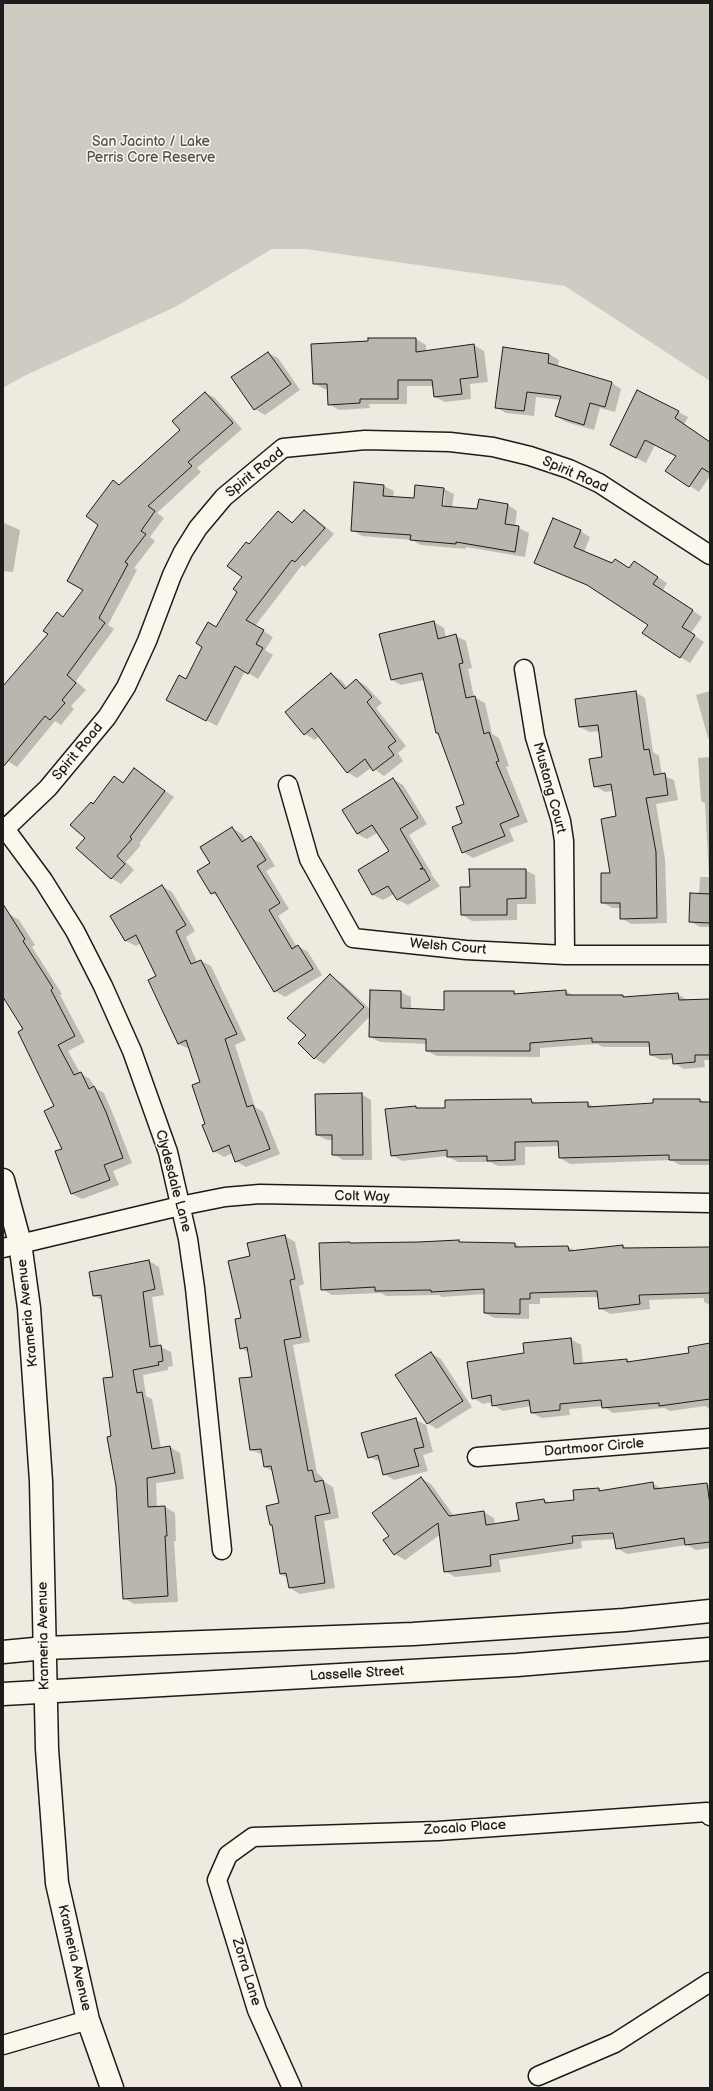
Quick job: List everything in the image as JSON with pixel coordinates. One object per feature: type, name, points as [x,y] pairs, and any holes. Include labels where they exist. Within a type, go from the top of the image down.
[{"type":"main road","name":"Krameria Avenue","points":[[3,1180],[12,1246],[29,1308],[38,1432],[47,1749],[57,1883],[88,2020],[112,2088]]},
{"type":"main road","points":[[3,1652],[45,1648],[413,1634],[624,1620],[710,1611]]},
{"type":"main road","name":"Lasselle Street","points":[[3,1694],[517,1665],[710,1648]]},
{"type":"street","name":"Spirit Road","points":[[4,829],[48,788],[107,717],[126,686],[148,641],[172,575],[183,552],[198,528],[224,497],[283,448],[365,440],[450,442],[493,447],[530,456],[569,469],[599,483],[710,555]]},
{"type":"street","name":"Mustang Court","points":[[524,669],[535,737],[561,821],[564,842],[565,955]]},
{"type":"street","name":"Welsh Court","points":[[288,785],[310,859],[353,938],[466,950],[565,955],[710,955]]},
{"type":"street","name":"Clydesdale Lane","points":[[4,829],[43,880],[75,931],[103,986],[132,1051],[168,1152],[188,1239],[195,1288],[222,1550]]},
{"type":"street","name":"Colt Way","points":[[12,1246],[180,1206],[225,1197],[260,1194],[710,1203]]},
{"type":"street","name":"Dartmoor Circle","points":[[478,1457],[710,1438]]},
{"type":"street","name":"Zocalo Place","points":[[228,1855],[253,1837],[438,1830],[709,1814]]},
{"type":"street","name":"Zorra Lane","points":[[228,1855],[217,1880],[258,2010],[292,2088]]},
{"type":"street","points":[[538,2076],[615,2043],[710,1982]]},
{"type":"street","points":[[3,2045],[88,2020]]},
{"type":"green space","name":"San Jacinto / Lake Perris Core Reserve","points":[[3,3],[710,3],[710,381],[565,286],[306,249],[272,249],[175,307],[24,376],[3,388]]},
{"type":"building","points":[[368,338],[416,338],[416,352],[474,344],[478,377],[460,379],[462,394],[434,397],[432,380],[398,380],[398,399],[360,399],[360,403],[328,405],[327,384],[313,384],[311,344],[368,341]]},
{"type":"building","points":[[503,347],[549,354],[548,363],[612,382],[605,407],[590,403],[584,425],[555,416],[561,396],[527,392],[524,411],[495,408]]},
{"type":"building","points":[[268,352],[291,384],[254,410],[231,377]]},
{"type":"building","points":[[637,390],[679,411],[675,418],[710,442],[710,473],[702,468],[689,487],[665,471],[676,456],[645,440],[636,458],[610,445]]},
{"type":"building","points":[[205,392],[233,423],[188,462],[192,466],[148,506],[155,511],[141,531],[146,534],[125,562],[128,564],[99,618],[105,623],[67,675],[76,683],[62,700],[65,703],[50,720],[45,716],[3,767],[3,686],[48,634],[43,631],[57,612],[63,617],[83,590],[67,581],[98,525],[86,516],[113,480],[119,485],[180,430],[172,421]]},
{"type":"building","points":[[354,482],[384,485],[383,496],[414,498],[415,485],[444,488],[442,506],[477,509],[479,499],[508,504],[505,524],[519,526],[515,552],[456,542],[456,544],[410,540],[411,535],[351,531]]},
{"type":"building","points":[[304,510],[325,528],[295,562],[292,560],[246,620],[264,630],[256,644],[263,648],[248,674],[235,666],[206,721],[166,700],[179,675],[186,679],[202,647],[196,643],[208,622],[216,627],[237,592],[233,589],[242,577],[227,566],[246,542],[249,544],[278,511],[292,523]]},
{"type":"building","points":[[553,518],[581,530],[574,547],[612,563],[615,559],[629,568],[634,561],[658,577],[653,584],[693,610],[682,627],[695,635],[680,658],[642,633],[648,625],[587,585],[534,563]]},
{"type":"building","points":[[434,621],[438,639],[456,634],[463,663],[459,664],[466,698],[475,696],[484,734],[489,732],[499,761],[496,762],[519,816],[500,824],[505,836],[462,853],[452,827],[462,823],[456,807],[464,804],[438,733],[436,733],[422,673],[391,680],[379,634]]},
{"type":"building","points":[[331,673],[345,689],[356,679],[372,697],[367,702],[396,741],[388,747],[394,755],[373,771],[365,759],[347,773],[312,728],[304,735],[285,712]]},
{"type":"building","points":[[636,691],[644,750],[649,749],[654,775],[665,773],[668,795],[646,798],[656,852],[657,918],[620,919],[620,903],[601,903],[601,873],[610,873],[601,819],[616,816],[611,784],[594,787],[589,759],[602,757],[598,725],[579,727],[575,699]]},
{"type":"building","points":[[134,768],[165,791],[130,837],[132,839],[117,856],[125,864],[111,879],[76,848],[85,838],[70,825],[91,802],[93,804],[114,776],[123,783]]},
{"type":"building","points":[[393,778],[418,818],[400,829],[423,868],[420,869],[424,869],[430,880],[397,900],[388,886],[372,895],[358,870],[389,851],[372,825],[357,834],[342,810]]},
{"type":"building","points":[[232,827],[242,842],[251,836],[266,860],[257,866],[280,903],[269,910],[292,949],[298,945],[313,969],[274,992],[215,892],[211,894],[197,871],[210,863],[200,847]]},
{"type":"building","points":[[469,869],[526,869],[526,898],[507,899],[507,915],[461,915],[460,887],[470,887]]},
{"type":"building","points":[[162,885],[186,925],[176,931],[191,964],[201,960],[237,1034],[225,1039],[247,1107],[253,1105],[270,1149],[235,1162],[229,1145],[213,1152],[202,1125],[205,1124],[192,1085],[200,1082],[186,1040],[178,1044],[148,980],[156,976],[136,935],[125,941],[110,916]]},
{"type":"building","points":[[690,893],[710,894],[710,923],[689,922]]},
{"type":"building","points":[[3,904],[25,939],[23,941],[53,988],[51,990],[75,1036],[58,1045],[74,1075],[81,1072],[89,1089],[94,1086],[106,1112],[123,1158],[104,1165],[110,1180],[71,1194],[55,1151],[62,1149],[44,1111],[54,1106],[18,1032],[23,1029],[3,997]]},
{"type":"building","points":[[330,974],[364,1007],[314,1059],[298,1043],[306,1035],[287,1018]]},
{"type":"building","points":[[370,990],[401,991],[401,1008],[444,1010],[444,991],[514,991],[514,994],[566,990],[566,995],[623,995],[623,997],[678,993],[679,1000],[710,999],[710,1055],[695,1055],[695,1062],[673,1064],[672,1054],[650,1055],[649,1042],[592,1042],[592,1038],[530,1043],[530,1051],[426,1051],[426,1039],[369,1037]]},
{"type":"building","points":[[362,1093],[363,1155],[332,1155],[332,1135],[316,1135],[315,1094]]},
{"type":"building","points":[[531,1099],[532,1103],[588,1102],[588,1107],[653,1103],[653,1099],[700,1099],[700,1102],[710,1102],[710,1160],[669,1160],[669,1155],[559,1158],[558,1141],[515,1142],[515,1160],[487,1161],[487,1156],[447,1157],[447,1150],[391,1156],[385,1109],[416,1106],[416,1108],[445,1108],[445,1100]]},
{"type":"building","points":[[285,1235],[295,1279],[290,1280],[301,1337],[284,1340],[308,1471],[312,1470],[315,1482],[323,1480],[330,1513],[315,1516],[325,1583],[289,1588],[286,1573],[280,1574],[272,1525],[270,1525],[266,1506],[279,1503],[271,1466],[264,1467],[261,1449],[250,1450],[239,1378],[252,1377],[247,1347],[240,1349],[235,1319],[241,1318],[228,1261],[250,1256],[247,1243]]},
{"type":"building","points":[[459,1240],[459,1242],[515,1243],[515,1247],[568,1246],[569,1251],[623,1245],[623,1248],[710,1247],[710,1293],[639,1295],[640,1304],[599,1309],[597,1291],[530,1293],[530,1299],[520,1299],[520,1314],[484,1313],[484,1289],[431,1292],[431,1290],[375,1291],[375,1287],[321,1290],[319,1243]]},
{"type":"building","points":[[149,1260],[155,1289],[143,1292],[150,1347],[161,1345],[163,1361],[158,1362],[159,1365],[133,1370],[137,1393],[142,1392],[152,1449],[170,1446],[175,1473],[147,1478],[148,1507],[165,1506],[168,1596],[123,1599],[116,1486],[107,1437],[111,1436],[103,1378],[113,1377],[101,1295],[93,1296],[89,1272]]},
{"type":"building","points":[[571,1338],[574,1364],[627,1359],[627,1362],[689,1353],[688,1347],[710,1343],[710,1399],[659,1406],[659,1403],[602,1408],[601,1400],[560,1404],[560,1410],[531,1413],[529,1400],[492,1406],[491,1395],[472,1399],[467,1362],[524,1353],[523,1343]]},
{"type":"building","points":[[431,1352],[463,1401],[427,1424],[395,1375]]},
{"type":"building","points":[[416,1418],[424,1447],[414,1449],[419,1466],[383,1475],[378,1455],[368,1458],[361,1433]]},
{"type":"building","points":[[421,1477],[449,1516],[484,1511],[486,1525],[519,1520],[516,1503],[544,1499],[545,1503],[574,1500],[573,1490],[599,1488],[599,1491],[653,1482],[654,1489],[707,1483],[710,1505],[710,1542],[685,1545],[684,1538],[616,1549],[613,1533],[572,1536],[573,1543],[490,1555],[491,1566],[444,1572],[438,1523],[394,1555],[383,1540],[389,1536],[372,1513]]}]
